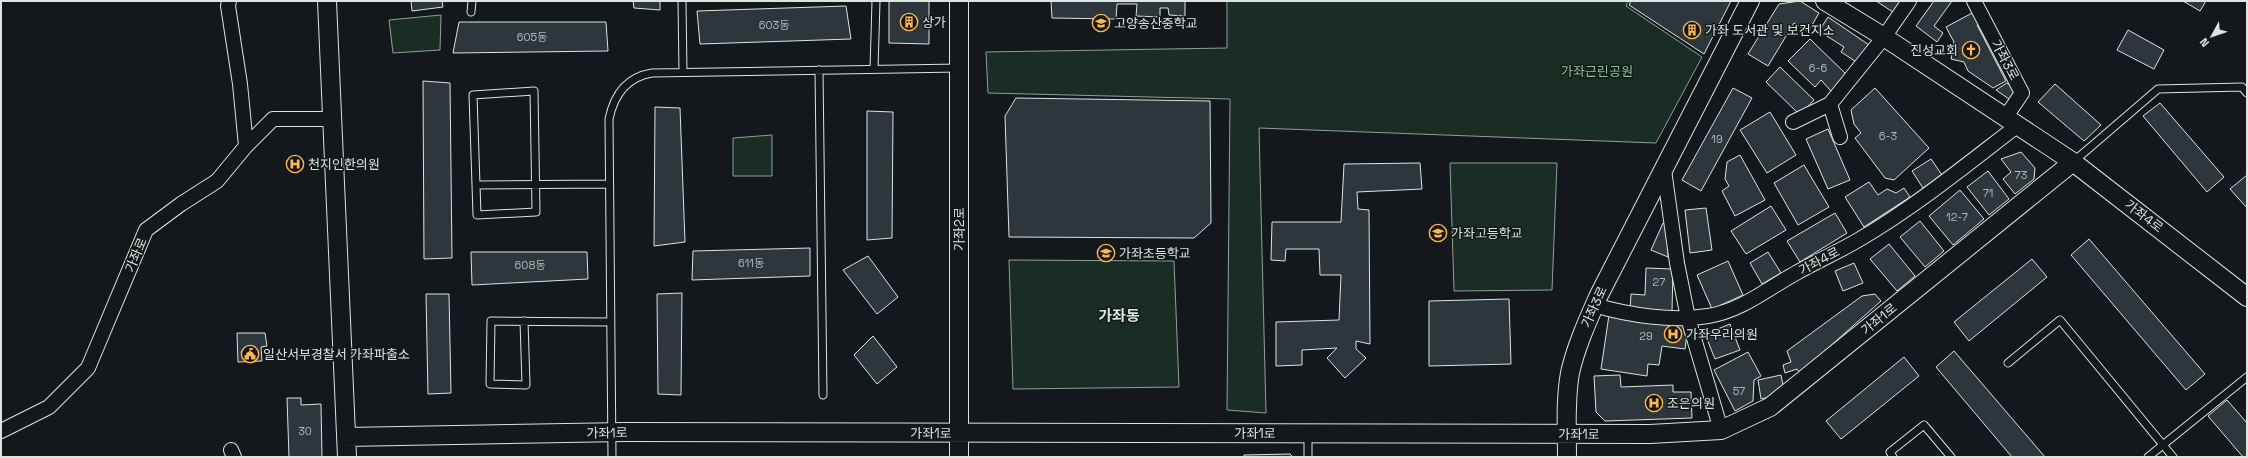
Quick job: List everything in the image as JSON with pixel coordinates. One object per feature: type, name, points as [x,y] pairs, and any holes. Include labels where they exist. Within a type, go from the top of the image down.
[{"type":"street","points":[[229,1],[228,6],[240,84],[246,146]]},
{"type":"street","points":[[327,1],[347,457]]},
{"type":"street","name":"가좌2로","points":[[959,1],[959,457]]},
{"type":"street","name":"가좌3로","points":[[1567,457],[1567,395],[1570,374],[1583,332],[1594,305],[1750,1]]},
{"type":"street","name":"가좌4로","points":[[1824,1],[1884,38],[2073,162],[2247,297]]},
{"type":"street","points":[[1793,122],[1830,104],[1884,38],[1909,1]]},
{"type":"street","name":"가좌3로","points":[[1974,1],[2022,93],[2011,122]]},
{"type":"street","points":[[1830,104],[1840,137]]},
{"type":"street","name":"가좌로","points":[[1,431],[48,407],[88,368],[146,230],[181,204],[217,181],[246,146],[273,119],[332,119]]},
{"type":"street","name":"가좌4로","points":[[1594,305],[1621,313],[1688,318],[1708,316],[1734,310],[1796,272],[1861,238],[1954,176],[2011,122]]},
{"type":"street","name":"가좌1로","points":[[346,437],[612,432],[1308,432],[1567,435],[1650,434],[1720,430],[1770,407],[2073,162]]},
{"type":"street","points":[[1664,170],[1677,263],[1688,318],[1720,430]]},
{"type":"lane","points":[[471,12],[472,1]]},
{"type":"lane","points":[[682,1],[683,72]]},
{"type":"lane","points":[[874,69],[876,1]]},
{"type":"lane","points":[[612,457],[609,119],[612,105],[619,93],[629,82],[640,75],[683,72],[959,68]]},
{"type":"lane","points":[[819,70],[823,395]]},
{"type":"lane","points":[[2073,162],[2158,89],[2242,87],[2247,93]]},
{"type":"lane","points":[[534,91],[536,212],[477,215],[477,185],[473,95],[534,91]]},
{"type":"lane","points":[[477,185],[609,184]]},
{"type":"lane","points":[[2008,363],[2060,320],[2164,444],[2173,457]]},
{"type":"lane","points":[[524,321],[526,385],[490,384],[491,321],[524,321],[610,322]]},
{"type":"lane","points":[[2148,457],[2247,378]]},
{"type":"lane","points":[[1893,457],[1890,452],[1924,425],[1951,457]]},
{"type":"lane","points":[[1308,432],[1308,457]]},
{"type":"green space","name":"가좌근린공원","points":[[1227,1],[1628,1],[1626,6],[1702,57],[1656,143],[1259,128],[1266,413],[1227,410],[1230,99],[988,93],[986,52],[1227,48]]},
{"type":"green space","points":[[441,15],[440,50],[393,53],[389,20]]},
{"type":"green space","points":[[772,135],[772,176],[733,176],[733,138]]},
{"type":"green space","points":[[1450,163],[1557,163],[1552,290],[1454,291]]},
{"type":"green space","points":[[1009,260],[1174,261],[1179,387],[1013,389]]},
{"type":"building","points":[[411,1],[442,1],[443,7],[412,11]]},
{"type":"building","points":[[633,1],[660,1],[660,10],[634,8]]},
{"type":"building","name":"상가","points":[[889,1],[929,1],[929,44],[889,43]]},
{"type":"building","points":[[1051,1],[1185,1],[1185,16],[1169,15],[1168,8],[1160,8],[1160,17],[1136,16],[1137,4],[1117,4],[1116,19],[1052,18]]},
{"type":"building","name":"가좌 도서관 및 보건지소","points":[[1631,1],[1731,1],[1704,54],[1629,5]]},
{"type":"building","points":[[1800,1],[1819,13],[1808,32],[1794,23],[1768,66],[1748,54],[1779,4]]},
{"type":"building","points":[[1876,1],[1901,1],[1893,12]]},
{"type":"building","points":[[1934,1],[1952,1],[1934,26],[1943,33],[1937,42],[1916,26]]},
{"type":"building","points":[[2183,1],[2206,1],[2200,11]]},
{"type":"building","points":[[846,6],[851,39],[700,44],[697,11]]},
{"type":"building","name":"진성교회","points":[[1976,11],[1982,22],[1977,25],[2006,81],[1993,88],[1968,71],[1964,62],[1951,59],[1954,42],[1946,27]]},
{"type":"building","points":[[1828,17],[1869,45],[1858,63],[1841,52],[1844,47],[1819,31]]},
{"type":"building","points":[[459,22],[606,22],[608,51],[453,53]]},
{"type":"building","points":[[2128,30],[2164,50],[2154,69],[2117,50]]},
{"type":"building","points":[[1810,39],[1847,75],[1831,91],[1821,80],[1815,87],[1788,61]]},
{"type":"building","points":[[1780,67],[1814,100],[1800,115],[1766,82]]},
{"type":"building","points":[[423,81],[450,83],[452,258],[424,259]]},
{"type":"building","points":[[2007,83],[2018,91],[2012,101],[1996,90]]},
{"type":"building","points":[[2055,84],[2101,125],[2084,141],[2038,102]]},
{"type":"building","points":[[1733,88],[1752,98],[1701,191],[1682,180]]},
{"type":"building","points":[[1875,88],[1929,148],[1894,180],[1885,178],[1855,138],[1861,133],[1854,124],[1851,110]]},
{"type":"building","points":[[1016,98],[1210,101],[1211,223],[1194,238],[1009,237],[1005,116]]},
{"type":"building","points":[[2160,103],[2224,177],[2207,192],[2143,116]]},
{"type":"building","points":[[655,107],[680,108],[685,242],[654,246]]},
{"type":"building","points":[[867,111],[893,112],[892,238],[867,240]]},
{"type":"building","points":[[1770,112],[1796,155],[1767,173],[1740,130]]},
{"type":"building","points":[[1828,129],[1850,180],[1828,189],[1806,139]]},
{"type":"building","points":[[2021,152],[2035,168],[2034,179],[2015,194],[2003,179],[2011,172],[2001,159]]},
{"type":"building","points":[[1740,155],[1765,200],[1735,216],[1722,191],[1729,186],[1725,179],[1727,162]]},
{"type":"building","points":[[1931,159],[1942,175],[1923,188],[1912,171]]},
{"type":"building","points":[[1420,163],[1422,189],[1357,192],[1358,209],[1369,210],[1370,344],[1356,341],[1356,349],[1366,358],[1345,378],[1327,358],[1337,348],[1302,350],[1302,365],[1276,366],[1276,322],[1339,320],[1341,275],[1320,275],[1319,249],[1286,249],[1285,261],[1271,260],[1272,222],[1341,222],[1344,164]]},
{"type":"building","points":[[1804,165],[1829,207],[1798,225],[1774,183]]},
{"type":"building","points":[[1988,171],[2009,199],[1989,215],[1967,187]]},
{"type":"building","points":[[2247,175],[2247,208],[2230,189]]},
{"type":"building","points":[[1869,182],[1878,195],[1887,189],[1896,193],[1904,188],[1910,197],[1864,227],[1845,197]]},
{"type":"building","points":[[1960,190],[1984,219],[1953,245],[1929,216]]},
{"type":"building","points":[[1771,206],[1786,230],[1746,254],[1731,231]]},
{"type":"building","points":[[1706,208],[1712,250],[1690,253],[1685,210]]},
{"type":"building","points":[[1835,213],[1847,233],[1800,262],[1787,241]]},
{"type":"building","points":[[1920,221],[1944,251],[1925,267],[1900,237]]},
{"type":"building","points":[[1663,223],[1668,225],[1668,257],[1651,250]]},
{"type":"building","points":[[2089,239],[2205,374],[2186,390],[2071,255]]},
{"type":"building","points":[[1889,244],[1915,276],[1897,291],[1870,259]]},
{"type":"building","points":[[810,248],[810,276],[692,280],[693,251]]},
{"type":"building","points":[[471,252],[587,252],[588,279],[472,285]]},
{"type":"building","points":[[1768,252],[1781,273],[1762,284],[1750,263]]},
{"type":"building","points":[[868,256],[898,297],[877,314],[843,270]]},
{"type":"building","points":[[2032,259],[2047,277],[1969,341],[1954,322]]},
{"type":"building","points":[[1728,261],[1743,295],[1712,309],[1697,275]]},
{"type":"building","points":[[1854,263],[1863,283],[1843,291],[1835,271]]},
{"type":"building","points":[[1646,268],[1673,269],[1672,311],[1630,310],[1631,294],[1645,295]]},
{"type":"building","points":[[682,293],[681,395],[658,394],[657,294]]},
{"type":"building","points":[[426,294],[449,294],[451,393],[428,394]]},
{"type":"building","points":[[1875,294],[1881,301],[1800,373],[1797,369],[1785,373],[1783,365],[1791,362],[1787,351],[1862,296]]},
{"type":"building","points":[[1509,299],[1511,364],[1429,366],[1429,301]]},
{"type":"building","points":[[1609,315],[1688,326],[1685,349],[1662,346],[1659,365],[1648,364],[1647,376],[1601,369]]},
{"type":"building","points":[[1730,324],[1740,350],[1715,359],[1705,334]]},
{"type":"building","name":"일산서부경찰서 가좌파출소","points":[[237,333],[265,333],[267,346],[261,347],[262,361],[238,362]]},
{"type":"building","points":[[873,336],[897,367],[877,384],[854,355]]},
{"type":"building","points":[[1954,351],[2045,457],[2012,457],[1936,367]]},
{"type":"building","points":[[1748,352],[1761,376],[1754,380],[1753,401],[1735,411],[1714,370]]},
{"type":"building","points":[[1904,357],[1919,376],[1841,439],[1826,421]]},
{"type":"building","points":[[1620,375],[1621,387],[1673,385],[1673,392],[1691,392],[1692,418],[1605,421],[1596,412],[1594,376]]},
{"type":"building","points":[[1781,375],[1783,385],[1769,397],[1761,399],[1758,380]]},
{"type":"building","points":[[287,398],[301,398],[301,405],[321,404],[322,457],[289,457]]},
{"type":"building","points":[[2227,400],[2247,423],[2247,457],[2243,457],[2208,416]]},
{"type":"building","points":[[1290,454],[1293,457],[1244,457],[1244,455]]},
{"type":"place","name":"상가","points":[[909,22]]},
{"type":"place","name":"고양송산중학교","points":[[1101,23]]},
{"type":"place","name":"가좌 도서관 및 보건지소","points":[[1692,30]]},
{"type":"place","name":"진성교회","points":[[1971,50]]},
{"type":"place","name":"천지인한의원","points":[[295,164]]},
{"type":"place","name":"가좌고등학교","points":[[1438,233]]},
{"type":"place","name":"가좌초등학교","points":[[1106,253]]},
{"type":"place","name":"가좌우리의원","points":[[1673,334]]},
{"type":"place","name":"일산서부경찰서 가좌파출소","points":[[250,354]]},
{"type":"place","name":"조은의원","points":[[1654,403]]},
{"type":"district","name":"가좌동","points":[[1119,315]]}]
